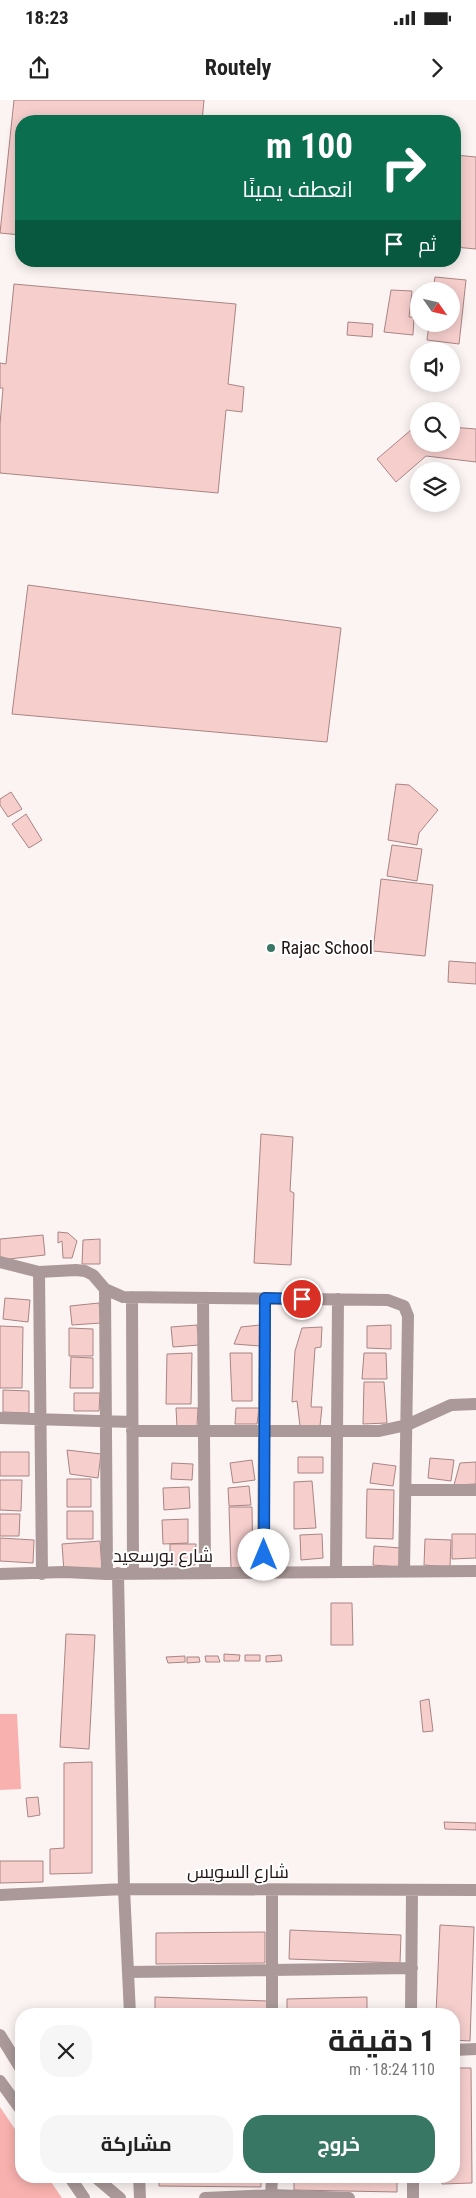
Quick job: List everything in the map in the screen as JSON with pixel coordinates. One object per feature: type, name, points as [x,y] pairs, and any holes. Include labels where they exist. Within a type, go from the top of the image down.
[{"type":"street","points":[[0,1262],[39,1272],[85,1271],[94,1275],[105,1289],[123,1297],[388,1300],[404,1306],[408,1316],[404,1571]]},
{"type":"street","points":[[39,1272],[42,1574]]},
{"type":"street","points":[[105,1289],[106,1421],[130,2008]]},
{"type":"street","points":[[132,1297],[133,1574]]},
{"type":"street","points":[[203,1298],[205,1573]]},
{"type":"street","points":[[263,1572],[265,1298]]},
{"type":"street","points":[[336,1572],[338,1299]]},
{"type":"street","points":[[0,1418],[106,1421],[132,1426],[204,1430],[338,1429],[379,1431],[407,1425],[451,1405],[476,1404]]},
{"type":"street","points":[[406,1490],[476,1490]]},
{"type":"street","name":"شارع بورسعيد","points":[[0,1574],[64,1572],[133,1574],[476,1571]]},
{"type":"street","name":"شارع السويس","points":[[0,1895],[124,1890],[476,1890]]},
{"type":"street","points":[[272,1890],[272,2008]]},
{"type":"street","points":[[412,1890],[412,2008]]},
{"type":"street","points":[[128,1972],[412,1968]]},
{"type":"street","points":[[0,2035],[15,2059]]},
{"type":"street","points":[[460,2050],[476,2049]]},
{"type":"street","points":[[0,2081],[15,2102]]},
{"type":"street","points":[[74,2183],[84,2198]]},
{"type":"street","points":[[102,2183],[120,2198]]},
{"type":"street","points":[[139,2183],[140,2198]]},
{"type":"street","points":[[271,2197],[272,2183]]},
{"type":"street","points":[[413,2183],[414,2198]]},
{"type":"street","points":[[205,2198],[349,2198]]},
{"type":"shaded area","points":[[0,1714],[17,1714],[21,1789],[0,1790]]},
{"type":"shaded area","points":[[0,2107],[15,2129],[15,2183],[52,2183],[62,2198],[0,2198]]},
{"type":"building","points":[[14,100],[204,100],[203,115],[15,115],[15,234],[0,233]]},
{"type":"building","points":[[461,156],[476,157],[476,249],[461,248]]},
{"type":"building","points":[[435,277],[466,280],[459,342],[427,340],[428,332],[460,332],[460,282],[434,282]]},
{"type":"building","points":[[14,284],[236,304],[228,384],[244,387],[242,412],[226,410],[218,493],[0,473],[0,424],[3,388],[0,388],[0,363],[6,364]]},
{"type":"building","points":[[391,290],[410,291],[410,332],[413,332],[413,335],[384,332]]},
{"type":"building","points":[[348,322],[373,324],[372,337],[347,335]]},
{"type":"building","points":[[460,428],[476,429],[476,462],[426,456],[419,462],[410,462],[410,470],[396,482],[377,459],[410,431],[410,452],[460,452]]},
{"type":"building","points":[[28,585],[341,628],[327,742],[12,714]]},
{"type":"building","points":[[396,784],[409,785],[438,810],[419,833],[417,845],[388,840]]},
{"type":"building","points":[[11,792],[22,809],[8,817],[0,805],[0,799]]},
{"type":"building","points":[[26,814],[42,840],[29,848],[12,824]]},
{"type":"building","points":[[392,845],[422,849],[417,881],[387,876]]},
{"type":"building","points":[[381,879],[433,885],[425,956],[373,951]]},
{"type":"building","points":[[449,961],[476,963],[476,984],[448,982]]},
{"type":"building","points":[[261,1134],[293,1137],[290,1191],[294,1193],[291,1265],[254,1263]]},
{"type":"building","points":[[58,1232],[68,1233],[77,1241],[72,1258],[63,1258],[62,1241],[58,1243]]},
{"type":"building","points":[[43,1235],[45,1255],[0,1260],[0,1239]]},
{"type":"building","points":[[100,1239],[100,1264],[82,1264],[83,1240]]},
{"type":"building","points":[[5,1298],[30,1300],[28,1322],[3,1319]]},
{"type":"building","points":[[99,1303],[101,1323],[72,1325],[70,1306]]},
{"type":"building","points":[[197,1325],[199,1345],[173,1347],[171,1327]]},
{"type":"building","points":[[260,1325],[260,1346],[234,1344],[241,1327]]},
{"type":"building","points":[[391,1325],[391,1349],[367,1348],[367,1326]]},
{"type":"building","points":[[0,1326],[23,1327],[22,1388],[0,1388]]},
{"type":"building","points":[[322,1327],[321,1347],[315,1348],[311,1407],[322,1407],[320,1426],[300,1426],[297,1401],[292,1402],[295,1351],[302,1328]]},
{"type":"building","points":[[69,1328],[93,1329],[93,1356],[69,1356]]},
{"type":"building","points":[[192,1353],[191,1404],[166,1404],[167,1354]]},
{"type":"building","points":[[230,1353],[252,1353],[252,1401],[232,1401]]},
{"type":"building","points":[[364,1353],[386,1353],[387,1379],[362,1379]]},
{"type":"building","points":[[71,1357],[93,1358],[93,1388],[70,1388]]},
{"type":"building","points":[[364,1382],[384,1382],[387,1423],[363,1424]]},
{"type":"building","points":[[3,1390],[29,1391],[29,1413],[3,1412]]},
{"type":"building","points":[[74,1393],[100,1393],[99,1411],[74,1411]]},
{"type":"building","points":[[176,1408],[198,1408],[197,1426],[177,1427]]},
{"type":"building","points":[[236,1408],[259,1408],[257,1424],[235,1424]]},
{"type":"building","points":[[67,1450],[101,1454],[98,1478],[70,1474]]},
{"type":"building","points":[[0,1452],[29,1452],[29,1476],[0,1476]]},
{"type":"building","points":[[298,1457],[323,1457],[323,1473],[298,1473]]},
{"type":"building","points":[[430,1458],[454,1460],[451,1481],[428,1478]]},
{"type":"building","points":[[252,1460],[255,1480],[233,1483],[230,1463]]},
{"type":"building","points":[[476,1462],[476,1484],[454,1485],[460,1463]]},
{"type":"building","points":[[172,1463],[193,1464],[192,1480],[171,1479]]},
{"type":"building","points":[[373,1463],[396,1466],[393,1486],[370,1483]]},
{"type":"building","points":[[67,1479],[91,1479],[91,1507],[67,1507]]},
{"type":"building","points":[[0,1480],[22,1480],[21,1511],[0,1510]]},
{"type":"building","points":[[312,1481],[316,1528],[294,1529],[294,1482]]},
{"type":"building","points":[[249,1486],[251,1505],[229,1506],[228,1488]]},
{"type":"building","points":[[189,1487],[190,1508],[164,1510],[163,1488]]},
{"type":"building","points":[[367,1489],[394,1490],[393,1539],[366,1538]]},
{"type":"building","points":[[229,1507],[252,1507],[253,1567],[231,1568]]},
{"type":"building","points":[[67,1511],[93,1511],[93,1539],[67,1539]]},
{"type":"building","points":[[0,1514],[20,1514],[19,1536],[0,1536]]},
{"type":"building","points":[[188,1519],[188,1543],[163,1544],[162,1520]]},
{"type":"building","points":[[322,1534],[323,1558],[301,1560],[300,1535]]},
{"type":"building","points":[[452,1534],[476,1534],[476,1558],[452,1559]]},
{"type":"building","points":[[0,1538],[34,1540],[33,1563],[0,1561]]},
{"type":"building","points":[[425,1539],[451,1540],[450,1567],[424,1565]]},
{"type":"building","points":[[100,1541],[102,1569],[64,1572],[62,1544]]},
{"type":"building","points":[[170,1544],[196,1544],[195,1565],[170,1565]]},
{"type":"building","points":[[374,1546],[401,1548],[399,1567],[373,1565]]},
{"type":"building","points":[[331,1603],[352,1603],[353,1645],[331,1645]]},
{"type":"building","points":[[66,1634],[95,1635],[89,1749],[60,1747]]},
{"type":"building","points":[[224,1654],[240,1655],[239,1661],[224,1661]]},
{"type":"building","points":[[245,1655],[260,1655],[260,1661],[245,1661]]},
{"type":"building","points":[[281,1655],[282,1661],[266,1662],[266,1656]]},
{"type":"building","points":[[185,1656],[185,1662],[168,1663],[166,1657]]},
{"type":"building","points":[[205,1656],[218,1656],[220,1662],[206,1662]]},
{"type":"building","points":[[187,1657],[199,1657],[200,1662],[187,1663]]},
{"type":"building","points":[[429,1699],[433,1731],[423,1732],[420,1701]]},
{"type":"building","points":[[92,1762],[92,1873],[50,1874],[50,1849],[64,1848],[64,1763]]},
{"type":"building","points":[[38,1797],[40,1815],[28,1817],[26,1798]]},
{"type":"building","points":[[444,1822],[476,1823],[476,1830],[445,1829]]},
{"type":"building","points":[[0,1861],[43,1861],[43,1882],[0,1883]]},
{"type":"building","points":[[440,1925],[474,1927],[470,2041],[460,2040],[460,2008],[436,2008]]},
{"type":"building","points":[[290,1930],[401,1935],[400,1963],[289,1959]]},
{"type":"building","points":[[265,1932],[265,1963],[156,1964],[156,1933]]},
{"type":"building","points":[[155,1997],[267,2001],[266,2008],[155,2008]]},
{"type":"building","points":[[367,1997],[367,2008],[287,2008],[287,1999]]},
{"type":"building","points":[[460,2068],[471,2068],[472,2183],[442,2184],[460,2183]]},
{"type":"building","points":[[159,2183],[261,2183],[261,2187],[159,2186]]},
{"type":"building","points":[[294,2183],[397,2183],[397,2192],[294,2190]]},
{"type":"place","name":"Rajac School","points":[[271,948]]},
{"type":"route","points":[[264,1555],[265,1298],[302,1299]]}]
